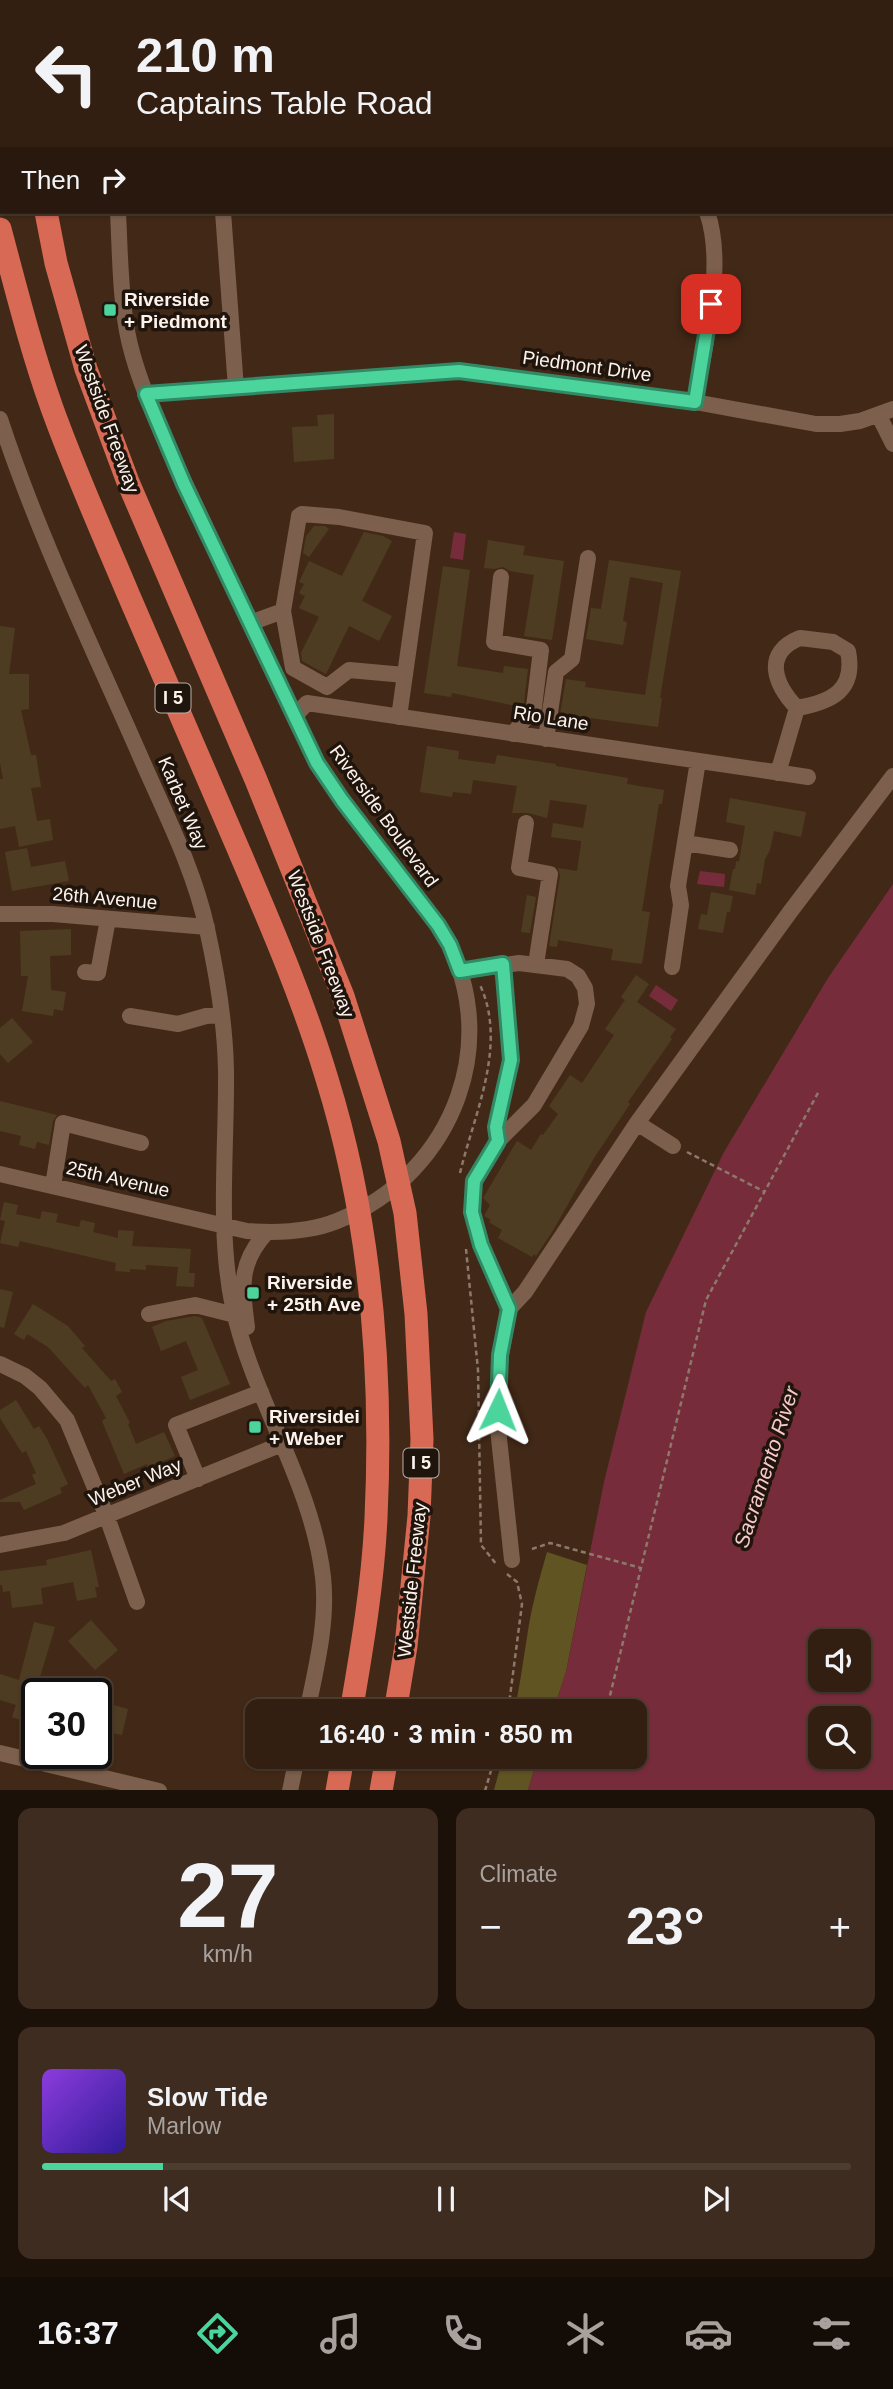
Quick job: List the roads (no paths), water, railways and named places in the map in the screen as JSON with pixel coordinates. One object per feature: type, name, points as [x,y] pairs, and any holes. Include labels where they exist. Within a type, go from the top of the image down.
[{"type":"highway","name":"Westside Freeway","points":[[46,214],[56,263],[86,369],[128,482],[324,946],[361,1048],[388,1141],[405,1213],[416,1314],[422,1439],[419,1516],[407,1646],[397,1699]]},
{"type":"highway","name":"Westside Freeway","points":[[0,229],[52,407],[86,496],[286,960],[328,1080],[349,1166],[364,1242],[373,1309],[379,1415],[376,1521],[366,1627],[353,1699]]},
{"type":"highway","points":[[337,1790],[341,1769]]},
{"type":"highway","points":[[381,1790],[385,1769]]},
{"type":"street","name":"Riverside Boulevard","points":[[118,214],[127,330],[146,394],[184,484],[294,717],[327,780],[438,925],[450,945],[460,971],[468,1020],[465,1071],[455,1107],[432,1149],[420,1164],[375,1202],[336,1221],[320,1226],[267,1232],[226,1226]]},
{"type":"street","points":[[223,214],[236,388]]},
{"type":"street","points":[[695,402],[716,260],[714,236],[708,214]]},
{"type":"street","name":"Piedmont Drive","points":[[146,394],[459,371],[695,402],[816,424],[840,424],[886,413]]},
{"type":"street","points":[[886,413],[893,444]]},
{"type":"street","name":"Karbet Way","points":[[0,419],[3,438],[183,853],[207,927],[221,1015],[226,1068],[226,1226]]},
{"type":"street","points":[[327,687],[293,668],[283,611],[299,516],[339,517],[425,533],[399,717]]},
{"type":"street","points":[[546,739],[556,672],[572,659],[589,558]]},
{"type":"street","points":[[501,577],[494,642],[541,650],[534,707],[513,734]]},
{"type":"street","points":[[250,623],[283,611]]},
{"type":"street","points":[[800,638],[833,642],[848,651],[851,667],[844,684],[832,699],[797,708],[785,695],[775,673],[780,653],[786,643],[800,638]]},
{"type":"street","points":[[325,705],[327,687],[349,670],[405,675]]},
{"type":"street","name":"Rio Lane","points":[[294,717],[307,703],[325,705],[808,777]]},
{"type":"street","points":[[778,773],[797,708]]},
{"type":"street","points":[[672,967],[681,905],[678,886],[698,761]]},
{"type":"street","points":[[506,1567],[498,1429],[500,1355],[509,1309],[525,1292],[637,1123],[790,912],[893,776]]},
{"type":"street","points":[[526,823],[519,868],[550,874],[536,964]]},
{"type":"street","points":[[685,843],[730,849]]},
{"type":"street","name":"26th Avenue","points":[[0,914],[54,914],[207,927]]},
{"type":"street","points":[[85,972],[98,974],[108,919]]},
{"type":"street","points":[[498,1141],[496,1127],[511,1060],[503,964]]},
{"type":"street","points":[[460,971],[503,964],[536,964],[568,969],[578,976],[585,988],[587,1004],[580,1026],[534,1105],[498,1141],[474,1181],[472,1212],[481,1245],[509,1309]]},
{"type":"street","points":[[130,1017],[178,1024],[221,1015]]},
{"type":"street","points":[[54,1186],[63,1123],[141,1143]]},
{"type":"street","points":[[637,1123],[680,1149]]},
{"type":"street","name":"25th Avenue","points":[[0,1174],[226,1226]]},
{"type":"street","points":[[226,1226],[227,1266],[243,1347],[313,1527],[323,1577],[319,1647],[309,1699]]},
{"type":"street","points":[[243,1347],[247,1330],[244,1267],[254,1245],[267,1232]]},
{"type":"street","points":[[149,1314],[195,1305],[235,1315]]},
{"type":"street","points":[[0,1364],[26,1376],[67,1420],[107,1517],[137,1602]]},
{"type":"street","points":[[198,1479],[176,1425],[261,1392]]},
{"type":"street","name":"Weber Way","points":[[0,1545],[64,1533],[282,1444]]},
{"type":"street","points":[[0,1753],[159,1790]]},
{"type":"street","points":[[290,1790],[294,1769]]},
{"type":"water","points":[[454,532],[466,534],[463,560],[450,558]]},
{"type":"water","points":[[700,871],[725,874],[724,887],[697,884]]},
{"type":"water","name":"Sacramento River","points":[[893,884],[893,1790],[528,1790],[534,1769],[647,1769],[647,1699],[557,1699],[566,1672],[604,1482],[646,1312],[724,1152],[828,978]]},
{"type":"water","points":[[656,985],[678,1000],[671,1011],[649,996]]},
{"type":"place","name":"Riverside + Piedmont","points":[[110,310]]},
{"type":"place","name":"Riverside + 25th Ave","points":[[253,1293]]},
{"type":"place","name":"Riversidei + Weber","points":[[255,1427]]}]
